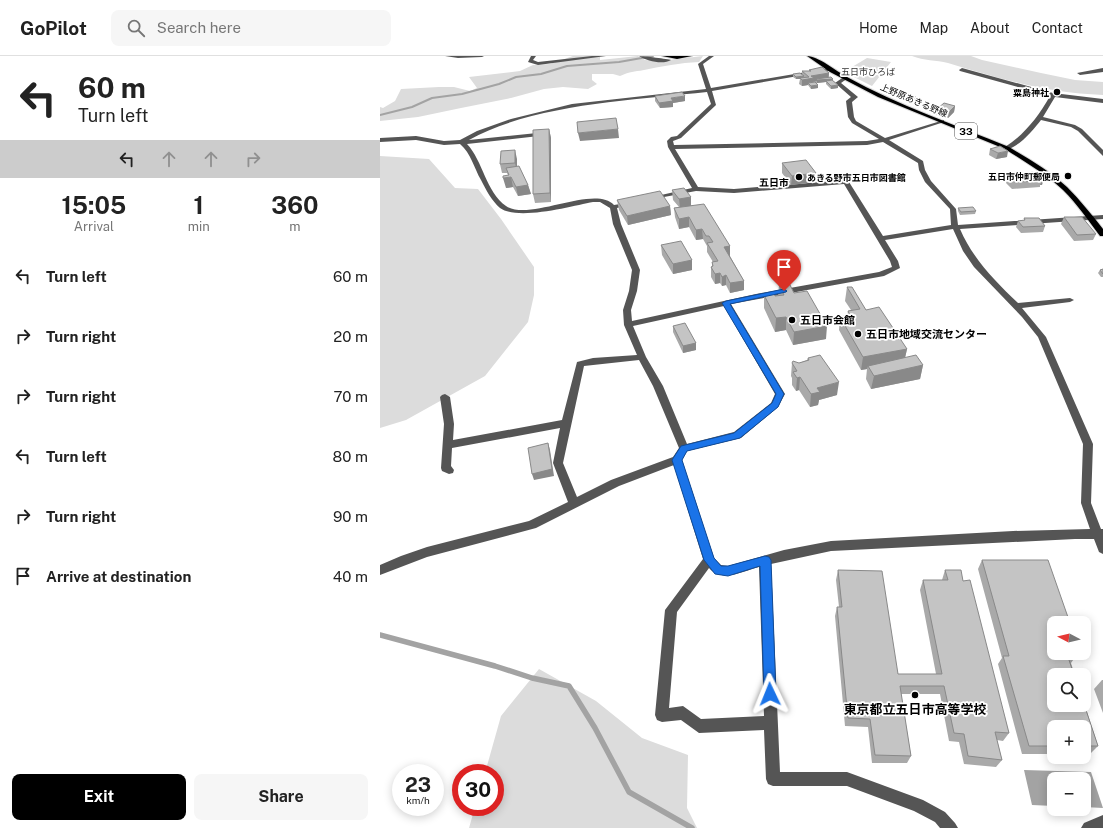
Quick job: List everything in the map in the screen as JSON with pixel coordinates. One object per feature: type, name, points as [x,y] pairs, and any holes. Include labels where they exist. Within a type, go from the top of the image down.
[{"type":"main road","points":[[664,56],[677,58],[690,56]]},
{"type":"main road","name":"上野原あきる野線","points":[[809,56],[830,70],[868,90],[1007,148],[1026,159],[1057,182],[1078,203],[1103,234]]},
{"type":"street","points":[[447,56],[482,56]]},
{"type":"street","points":[[534,56],[530,61],[538,64],[604,56]]},
{"type":"street","points":[[641,56],[653,60],[669,60]]},
{"type":"street","points":[[696,189],[671,147],[670,141],[673,138],[679,137],[714,104],[700,64],[712,56]]},
{"type":"street","points":[[461,142],[479,132],[513,120],[572,106],[710,90],[830,70]]},
{"type":"street","points":[[962,70],[997,81],[1053,95],[1103,102]]},
{"type":"street","points":[[1080,73],[1103,70]]},
{"type":"street","points":[[845,78],[838,83],[847,92],[855,97],[849,101],[851,117],[854,122],[921,162],[922,171],[928,184],[954,210],[956,227],[968,253],[983,273],[1018,306],[1042,337],[1088,444],[1086,503],[1101,534],[1103,550]]},
{"type":"street","points":[[1007,148],[1024,136],[1040,118],[1053,95]]},
{"type":"street","points":[[1040,118],[1073,126],[1080,130],[1103,154]]},
{"type":"street","points":[[671,147],[867,143],[884,140],[942,121]]},
{"type":"street","points":[[380,140],[416,138],[444,143],[472,142],[537,135]]},
{"type":"street","points":[[461,142],[472,153],[485,181],[501,205],[508,209],[518,211],[531,210],[593,200],[601,200],[609,203],[612,207],[617,224],[636,270],[633,291],[627,310],[628,325],[642,357],[658,386],[684,448]]},
{"type":"street","points":[[628,325],[797,288],[881,274],[896,268],[894,261],[846,182],[734,191],[696,189],[643,200]]},
{"type":"street","points":[[612,207],[635,202]]},
{"type":"street","points":[[881,239],[956,227],[1103,217]]},
{"type":"street","points":[[1018,306],[1070,300]]},
{"type":"street","points":[[380,570],[405,559],[427,552],[524,527],[615,483],[677,460],[684,448],[737,435],[775,405],[780,394],[726,303]]},
{"type":"street","points":[[574,504],[558,463],[580,364],[593,361],[642,357]]},
{"type":"street","points":[[445,397],[449,424],[446,468],[449,470]]},
{"type":"street","points":[[447,445],[566,423]]},
{"type":"street","points":[[677,460],[710,560],[718,570],[728,571],[765,560],[831,546],[1013,536],[1101,534]]},
{"type":"street","points":[[710,560],[670,610],[662,715],[683,713],[700,726],[771,723]]},
{"type":"street","points":[[765,560],[773,779],[847,779],[918,805],[940,817],[950,828]]},
{"type":"street","points":[[1089,828],[1103,823]]},
{"type":"green space","points":[[573,56],[600,56],[600,60],[638,56],[645,60],[660,61],[703,56],[699,62],[630,72],[620,76],[613,74],[592,74],[592,80],[597,84],[588,89],[563,87],[544,89],[511,98],[418,117],[380,121],[380,107],[383,108],[395,101],[401,89],[454,87],[470,91],[477,88],[469,77],[520,71],[533,65],[550,64]]},
{"type":"green space","points":[[912,56],[971,56],[982,60],[1075,80],[1103,82],[1103,95],[1082,94],[1043,88],[1005,80],[948,63],[921,59]]},
{"type":"green space","name":"五日市ひろば","points":[[867,58],[891,62],[872,86],[854,77],[858,76],[854,74],[855,73],[852,67]]},
{"type":"green space","points":[[380,156],[429,159],[455,188],[478,189],[534,267],[534,295],[528,322],[485,376],[406,420],[380,428]]},
{"type":"green space","points":[[539,669],[596,701],[642,738],[688,755],[687,808],[697,828],[469,828],[472,816],[504,816],[504,764],[488,764],[501,716]]},
{"type":"shaded area","points":[[1024,770],[1091,772],[1047,772],[1047,806],[1032,805]]},
{"type":"shaded area","points":[[1091,772],[1103,808],[1091,807]]},
{"type":"building","points":[[822,67],[829,73],[811,76],[814,78],[802,80],[800,78],[809,77],[802,71],[811,71],[809,70]]},
{"type":"building","points":[[800,73],[804,76],[796,77],[793,74]]},
{"type":"building","points":[[831,77],[833,79],[816,79]]},
{"type":"building","points":[[832,80],[838,85],[831,86],[826,81]]},
{"type":"building","points":[[815,82],[818,85],[811,86],[808,83]]},
{"type":"building","points":[[682,92],[685,96],[671,98],[673,101],[659,103],[655,96]]},
{"type":"building","points":[[910,96],[916,97],[913,100],[907,99]]},
{"type":"building","points":[[944,103],[955,106],[949,112],[937,109]]},
{"type":"building","points":[[616,118],[618,129],[578,133],[577,122]]},
{"type":"building","points":[[549,129],[550,193],[533,194],[533,130]]},
{"type":"building","points":[[1000,146],[1008,151],[998,153],[990,149]]},
{"type":"building","points":[[515,150],[515,163],[500,164],[501,151]]},
{"type":"building","points":[[806,160],[816,173],[792,176],[782,163]]},
{"type":"building","points":[[519,166],[528,185],[516,187],[511,177],[503,178],[503,176],[509,175],[506,168]]},
{"type":"building","points":[[1033,172],[1039,177],[1042,176],[1044,179],[1041,180],[1042,181],[1014,182],[1008,177]]},
{"type":"building","points":[[684,188],[691,197],[679,199],[672,190]]},
{"type":"building","points":[[660,191],[670,206],[627,216],[617,200]]},
{"type":"building","points":[[704,204],[730,246],[724,247],[744,281],[730,283],[726,275],[722,277],[720,273],[715,274],[711,267],[713,266],[712,262],[718,261],[707,243],[713,242],[709,236],[706,236],[702,229],[696,230],[689,217],[679,219],[674,208]]},
{"type":"building","points":[[973,207],[976,211],[961,212],[958,208]]},
{"type":"building","points":[[1064,217],[1082,217],[1096,234],[1077,235]]},
{"type":"building","points":[[1024,218],[1039,218],[1045,226],[1023,227],[1018,221],[1025,220]]},
{"type":"building","points":[[681,241],[692,260],[673,264],[661,245]]},
{"type":"building","points":[[789,283],[794,293],[807,291],[827,326],[794,332],[786,317],[776,318],[764,295],[774,293],[775,296],[784,295],[779,285]]},
{"type":"building","points":[[847,287],[852,287],[866,310],[879,307],[907,349],[863,357],[840,317],[850,315],[848,311],[860,309]]},
{"type":"building","points":[[685,323],[696,343],[683,346],[673,326]]},
{"type":"building","points":[[820,355],[839,382],[817,388],[820,392],[811,394],[800,377],[797,378],[793,372],[797,371],[792,363],[793,361],[799,363],[809,360],[808,358]]},
{"type":"building","points":[[916,355],[923,365],[874,376],[868,366]]},
{"type":"building","points":[[548,443],[552,469],[532,474],[528,448]]},
{"type":"building","points":[[982,560],[1048,560],[1068,616],[1047,616],[1047,660],[1069,660],[1072,668],[1047,668],[1047,712],[1087,712],[1089,720],[1047,720],[1047,746],[1029,746],[1003,656],[1009,656]]},
{"type":"building","points":[[838,570],[882,571],[898,674],[942,674],[923,580],[948,580],[945,570],[961,570],[963,581],[970,580],[1009,733],[995,732],[1002,760],[968,756],[964,734],[954,733],[944,686],[900,686],[911,756],[875,755],[870,719],[848,718],[837,607],[842,607]]},
{"type":"building","points":[[1091,725],[1098,746],[1091,746]]},
{"type":"waterway","points":[[380,115],[412,107],[432,98],[462,94],[499,84],[516,77],[541,74],[567,66],[619,62],[653,56]]},
{"type":"waterway","points":[[380,635],[495,666],[532,678],[569,686],[595,728],[629,792],[692,828]]},
{"type":"place","name":"粟島神社","points":[[1057,92]]},
{"type":"place","name":"五日市仲町郵便局","points":[[1068,176]]},
{"type":"place","name":"あきる野市五日市図書館","points":[[799,177]]},
{"type":"place","name":"五日市会館","points":[[792,320]]},
{"type":"place","name":"五日市地域交流センター","points":[[858,334]]},
{"type":"place","name":"東京都立五日市高等学校","points":[[915,695]]},
{"type":"district","name":"五日市","points":[[774,182]]},
{"type":"route","points":[[770,694],[765,560],[728,571],[718,570],[710,560],[677,460],[684,448],[737,435],[775,405],[780,394],[726,303],[784,291]]}]
